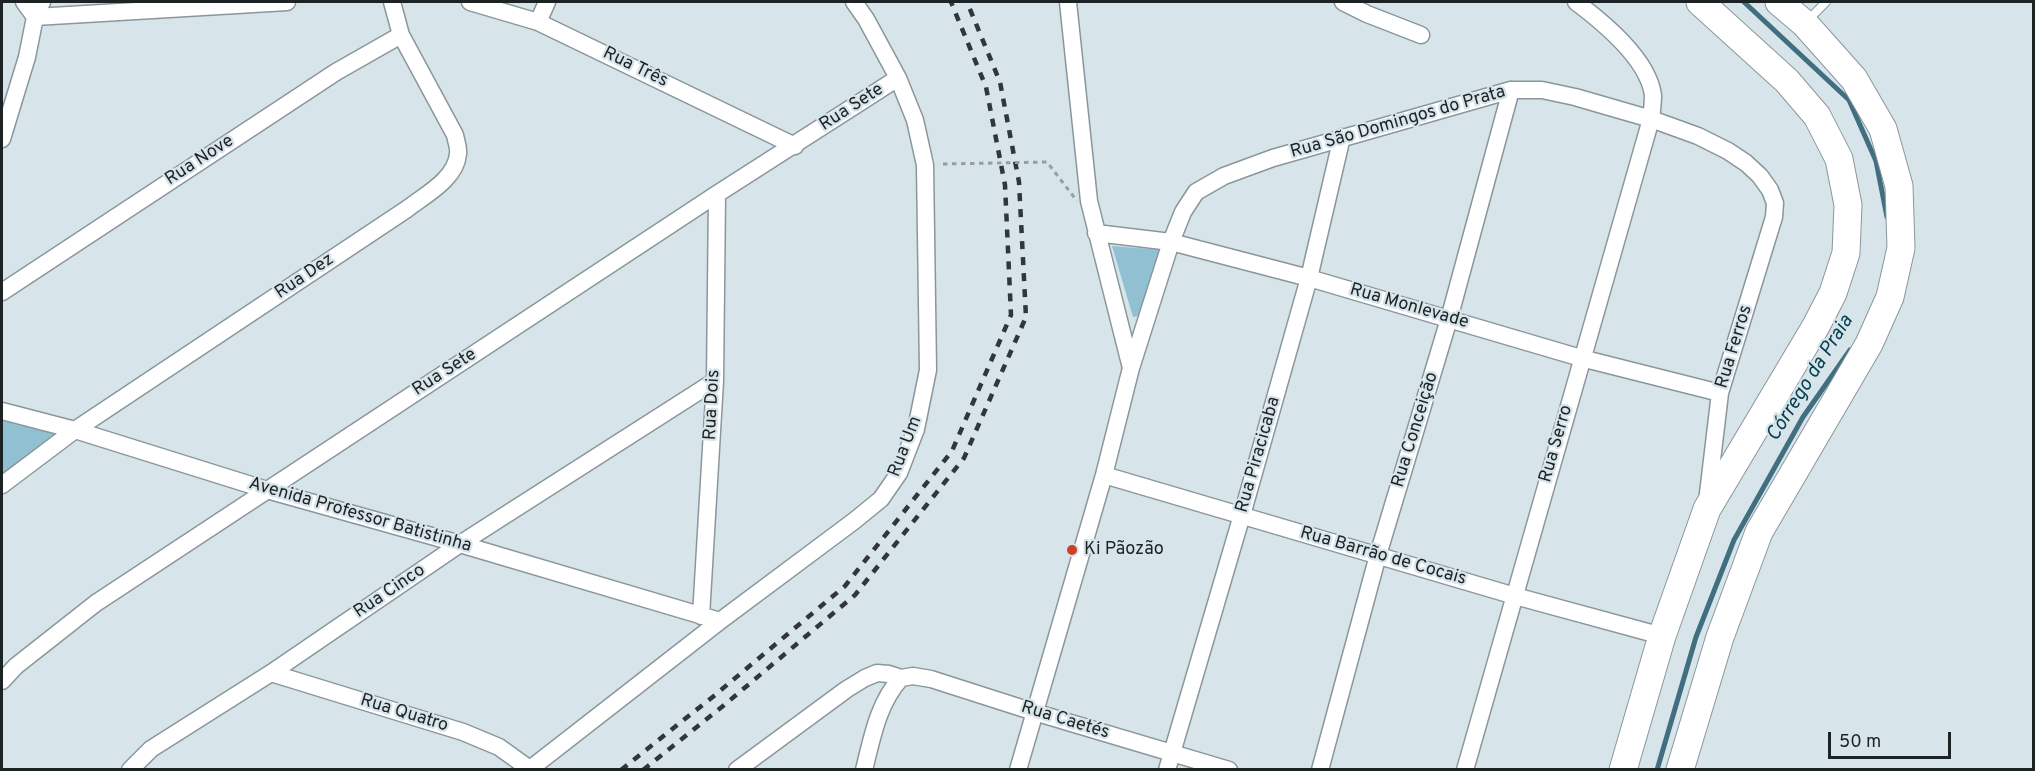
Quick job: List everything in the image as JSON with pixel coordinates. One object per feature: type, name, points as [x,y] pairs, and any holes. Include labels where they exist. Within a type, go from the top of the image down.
[{"type":"main road","points":[[1623,770],[1662,636],[1707,509],[1816,326],[1833,293],[1846,253],[1848,205],[1839,159],[1817,116],[1787,81],[1700,2]]},
{"type":"main road","points":[[1680,770],[1720,638],[1759,532],[1869,344],[1890,297],[1902,248],[1899,186],[1883,129],[1854,79],[1805,24],[1779,2]]},
{"type":"street","points":[[24,2],[38,9],[287,2]]},
{"type":"street","name":"Rua Dez","points":[[2,485],[75,430],[407,209],[442,182],[454,168],[458,153],[456,135],[401,35],[392,2]]},
{"type":"street","name":"Rua Três","points":[[470,2],[538,22],[795,146]]},
{"type":"street","points":[[538,22],[547,2]]},
{"type":"street","name":"Rua Um","points":[[531,769],[720,621],[854,522],[881,499],[899,473],[916,429],[928,370],[925,165],[915,120],[898,78],[866,19],[854,2]]},
{"type":"street","points":[[1068,2],[1089,201],[1131,368]]},
{"type":"street","points":[[1343,2],[1421,35]]},
{"type":"street","name":"Rua Serro","points":[[1465,770],[1651,119],[1653,96],[1648,78],[1638,61],[1618,38],[1576,2]]},
{"type":"street","points":[[2,139],[27,57],[38,9]]},
{"type":"street","name":"Rua Nove","points":[[2,292],[336,72],[401,35]]},
{"type":"street","name":"Rua Sete","points":[[2,681],[16,666],[96,603],[717,194],[898,78]]},
{"type":"street","name":"Rua São Domingos do Prata","points":[[1018,770],[1104,475],[1131,368],[1171,242],[1183,212],[1196,192],[1224,176],[1273,158],[1511,90],[1542,90],[1575,97],[1651,119],[1698,136],[1728,151],[1753,169],[1770,190]]},
{"type":"street","name":"Rua Conceição","points":[[1320,770],[1378,555],[1449,319],[1511,90]]},
{"type":"street","name":"Rua Piracicaba","points":[[1167,770],[1309,278],[1342,137]]},
{"type":"street","name":"Rua Ferros","points":[[1707,509],[1720,393],[1774,217],[1775,203],[1770,190]]},
{"type":"street","name":"Rua Dois","points":[[701,616],[716,381],[717,194]]},
{"type":"street","name":"Rua Monlevade","points":[[1096,233],[1171,242],[1309,278],[1581,358],[1720,393]]},
{"type":"street","name":"Rua Cinco","points":[[130,770],[151,749],[271,673],[460,544],[716,381]]},
{"type":"street","name":"Avenida Professor Batistinha","points":[[2,411],[75,430],[267,490],[720,621]]},
{"type":"street","name":"Rua Barrão de Cocais","points":[[1104,475],[1515,596],[1662,636]]},
{"type":"street","name":"Rua Quatro","points":[[271,673],[463,732],[499,747],[531,769]]},
{"type":"street","name":"Rua Caetés","points":[[737,770],[865,678],[877,673],[901,678],[913,676],[931,679],[1230,770]]},
{"type":"street","points":[[864,770],[875,727],[892,688],[901,678]]},
{"type":"lane","points":[[1805,24],[1826,2]]},
{"type":"path","points":[[943,164],[1047,162],[1077,201]]},
{"type":"shaded area","points":[[1112,246],[1162,250],[1140,316],[1133,317]]},
{"type":"shaded area","points":[[2,413],[68,431],[2,484]]},
{"type":"waterway","name":"Córrego da Praia","points":[[1744,2],[1849,100],[1876,161],[1887,217]]},
{"type":"waterway","name":"Córrego da Praia","points":[[1657,770],[1696,637],[1734,540],[1803,417],[1850,350]]},
{"type":"railway","points":[[621,770],[845,586],[952,451],[1011,315],[1005,185],[986,87],[951,2]]},
{"type":"railway","points":[[643,770],[855,595],[964,458],[1026,317],[1019,182],[1000,82],[967,2]]},
{"type":"place","name":"Ki Pãozão","points":[[1072,550]]}]
